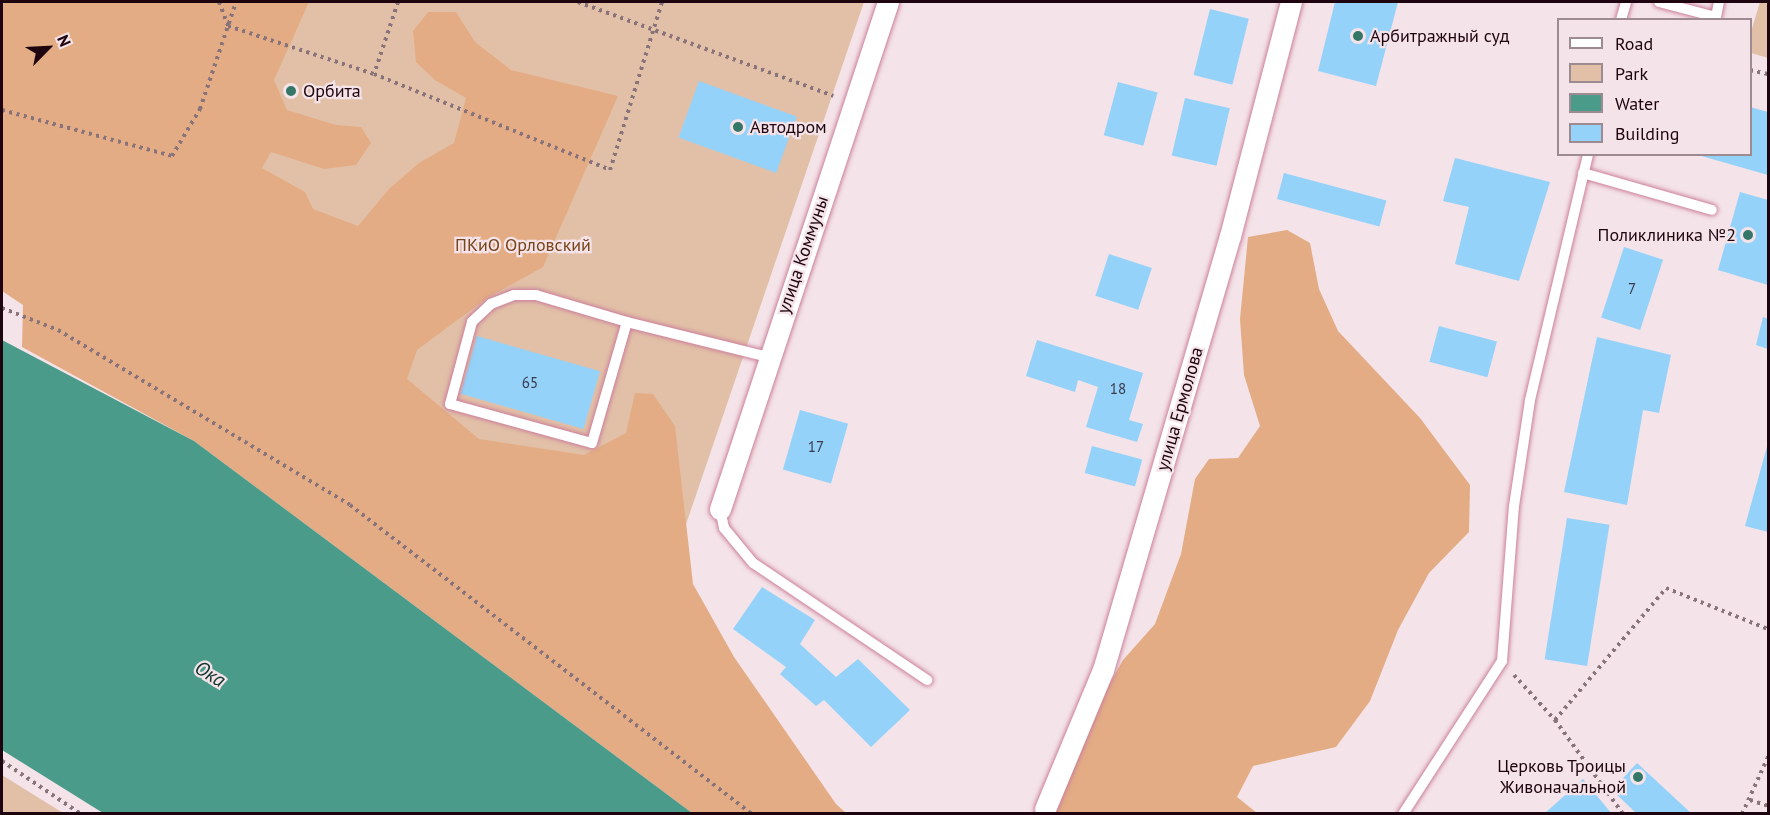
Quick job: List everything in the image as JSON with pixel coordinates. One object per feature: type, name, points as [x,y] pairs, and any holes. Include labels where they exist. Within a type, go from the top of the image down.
[{"type":"street","name":"улица Коммуны","points":[[720,509],[768,357],[888,2]]},
{"type":"street","name":"улица Ермолова","points":[[1045,809],[1103,670],[1230,236],[1292,2]]},
{"type":"lane","points":[[1622,18],[1626,2]]},
{"type":"lane","points":[[1659,2],[1716,17],[1719,2]]},
{"type":"lane","points":[[1403,813],[1502,661],[1514,506],[1530,400],[1587,156]]},
{"type":"lane","points":[[1583,173],[1712,210]]},
{"type":"lane","points":[[627,322],[592,442],[450,404],[472,322],[491,304],[514,295],[537,295],[627,322],[768,357]]},
{"type":"lane","points":[[720,509],[724,528],[753,562],[927,680]]},
{"type":"path","points":[[219,2],[228,26]]},
{"type":"path","points":[[2,110],[172,156],[200,109],[236,2]]},
{"type":"path","points":[[374,74],[398,2]]},
{"type":"path","points":[[578,2],[854,104]]},
{"type":"path","points":[[228,26],[374,74],[610,170],[662,2]]},
{"type":"path","points":[[1752,70],[1768,74]]},
{"type":"path","points":[[2,308],[58,330],[350,505],[752,813]]},
{"type":"path","points":[[1555,720],[1666,588],[1768,628]]},
{"type":"path","points":[[1502,661],[1555,720],[1623,813]]},
{"type":"path","points":[[1742,813],[1768,757]]},
{"type":"path","points":[[2,761],[81,813]]},
{"type":"path","points":[[1750,800],[1768,806]]},
{"type":"green space","name":"ПКиО Орловский","points":[[2,2],[864,2],[635,674]]},
{"type":"green space","points":[[2,2],[309,2],[274,80],[287,110],[336,125],[361,127],[371,143],[356,165],[324,169],[271,152],[262,168],[305,192],[313,209],[358,226],[389,189],[419,163],[454,143],[466,98],[435,80],[416,62],[413,31],[428,12],[456,12],[475,42],[511,70],[618,96],[543,267],[487,298],[417,350],[407,379],[479,439],[584,455],[626,433],[635,393],[653,394],[675,426],[693,584],[734,657],[836,804],[846,813],[692,813],[194,441],[22,347],[23,305],[2,291]]},
{"type":"green space","points":[[1760,2],[1768,2],[1768,58],[1752,53],[1752,29]]},
{"type":"green space","points":[[1287,230],[1310,243],[1319,289],[1338,331],[1420,418],[1470,485],[1469,532],[1429,573],[1398,630],[1370,701],[1336,747],[1253,766],[1237,797],[1257,813],[1050,814],[1062,768],[1123,660],[1155,624],[1181,554],[1195,479],[1209,459],[1238,458],[1260,426],[1244,375],[1240,319],[1248,237]]},
{"type":"green space","points":[[2,775],[63,813],[2,813]]},
{"type":"water","name":"Ока","points":[[2,340],[194,441],[692,813],[103,813],[2,750]]},
{"type":"building","name":"Арбитражный суд","points":[[1335,2],[1398,2],[1376,86],[1318,71]]},
{"type":"building","points":[[1210,9],[1249,19],[1232,85],[1194,75]]},
{"type":"building","name":"Автодром","points":[[699,81],[797,117],[776,173],[678,137]]},
{"type":"building","points":[[1118,82],[1158,93],[1143,146],[1104,135]]},
{"type":"building","points":[[1185,98],[1230,108],[1217,166],[1172,155]]},
{"type":"building","points":[[1752,108],[1768,112],[1768,175],[1702,156],[1752,156]]},
{"type":"building","points":[[1455,158],[1550,182],[1519,281],[1455,264],[1469,207],[1443,201]]},
{"type":"building","points":[[1284,173],[1386,200],[1379,227],[1277,199]]},
{"type":"building","name":"Поликлиника №2","points":[[1740,192],[1768,200],[1768,285],[1718,270]]},
{"type":"building","points":[[1624,247],[1663,260],[1640,330],[1601,317]]},
{"type":"building","points":[[1109,254],[1152,268],[1138,310],[1095,296]]},
{"type":"building","points":[[1763,317],[1768,319],[1768,349],[1756,345]]},
{"type":"building","points":[[1439,326],[1497,342],[1487,377],[1429,362]]},
{"type":"building","points":[[477,336],[600,371],[584,429],[460,394]]},
{"type":"building","points":[[1597,337],[1671,355],[1659,413],[1643,410],[1627,505],[1564,492]]},
{"type":"building","points":[[1037,340],[1143,373],[1129,420],[1143,424],[1137,442],[1086,427],[1098,387],[1078,380],[1075,392],[1026,376]]},
{"type":"building","points":[[800,410],[848,424],[831,483],[783,470]]},
{"type":"building","points":[[1768,443],[1768,532],[1745,526]]},
{"type":"building","points":[[1092,446],[1142,459],[1135,487],[1085,473]]},
{"type":"building","points":[[1567,518],[1609,525],[1587,666],[1545,659]]},
{"type":"building","points":[[762,587],[815,620],[800,644],[836,677],[858,659],[910,710],[871,747],[824,700],[816,706],[780,674],[786,667],[733,629]]},
{"type":"building","name":"Церковь Троицы Живоначальной","points":[[1637,763],[1692,814],[1637,814],[1612,790]]},
{"type":"building","points":[[1583,779],[1612,814],[1544,814]]},
{"type":"place","name":"Арбитражный суд","points":[[1358,36]]},
{"type":"place","name":"Орбита","points":[[291,91]]},
{"type":"place","name":"Автодром","points":[[738,127]]},
{"type":"place","name":"Поликлиника №2","points":[[1748,235]]},
{"type":"place","name":"Церковь Троицы Живоначальной","points":[[1638,777]]}]
